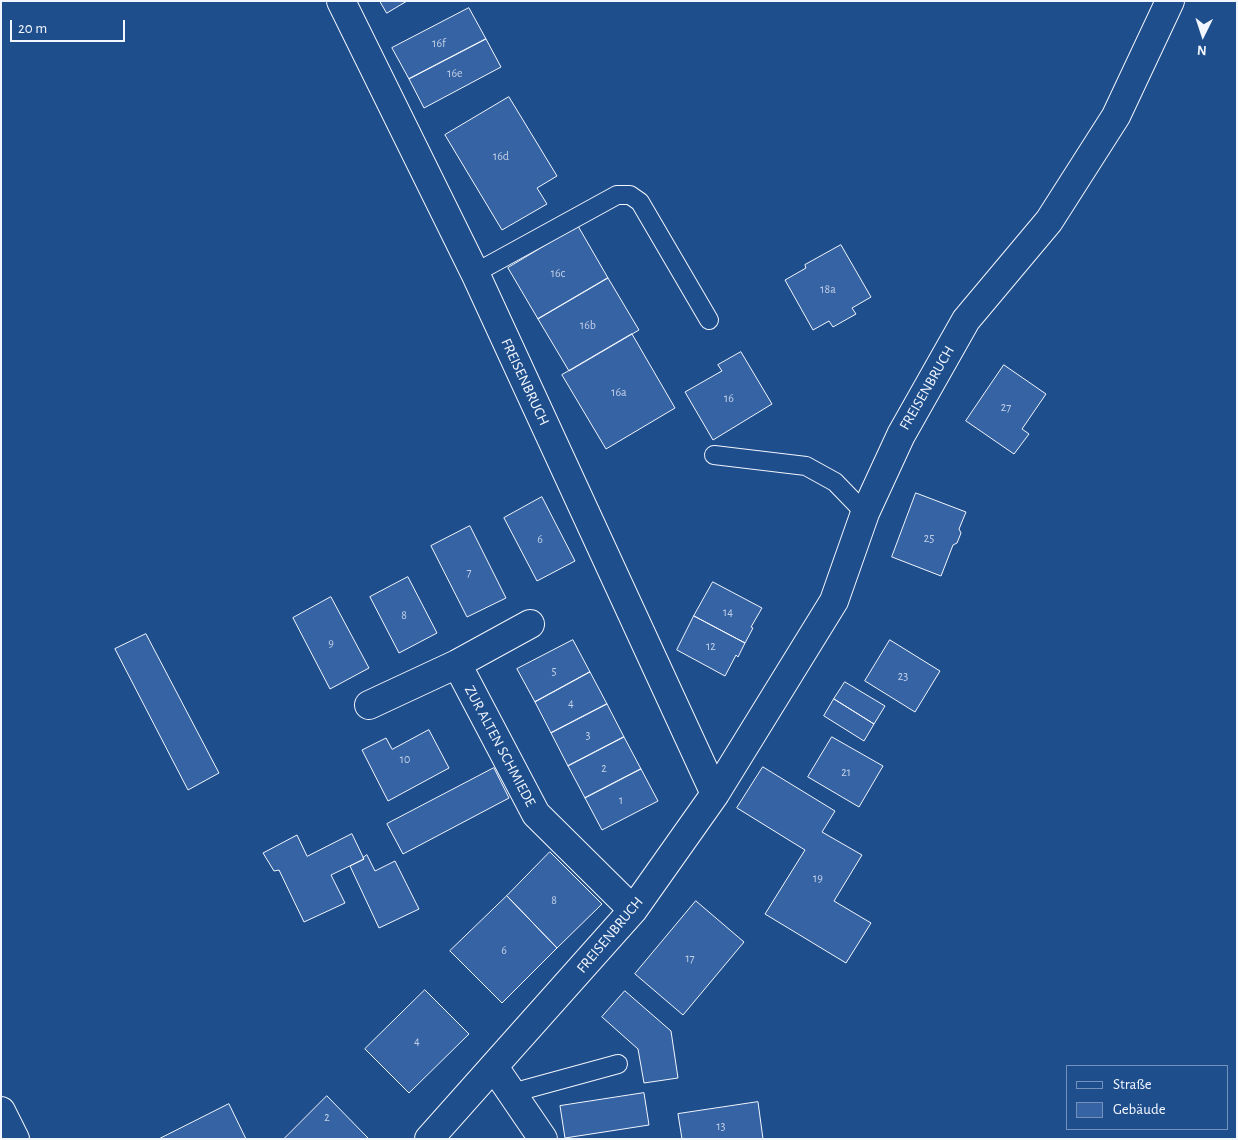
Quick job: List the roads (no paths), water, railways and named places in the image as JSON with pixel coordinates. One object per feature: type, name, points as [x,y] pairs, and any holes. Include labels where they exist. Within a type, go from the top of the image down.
[{"type":"street","name":"FREISENBRUCH","points":[[341,1],[475,273],[715,794]]},
{"type":"street","name":"FREISENBRUCH","points":[[429,1139],[633,910],[715,794],[834,601],[865,514],[901,435],[966,320],[1054,213],[1116,116],[1170,1]]},
{"type":"street","points":[[369,705],[457,664],[530,624]]},
{"type":"street","name":"ZUR ALTEN SCHMIEDE","points":[[457,664],[536,814],[633,910]]},
{"type":"street","points":[[494,1067],[543,1139]]},
{"type":"street","points":[[1,1110],[15,1139]]},
{"type":"lane","points":[[475,273],[617,195],[630,195],[640,202],[709,320]]},
{"type":"lane","points":[[714,455],[806,466],[836,482],[865,514]]},
{"type":"lane","points":[[512,1093],[618,1064]]}]
